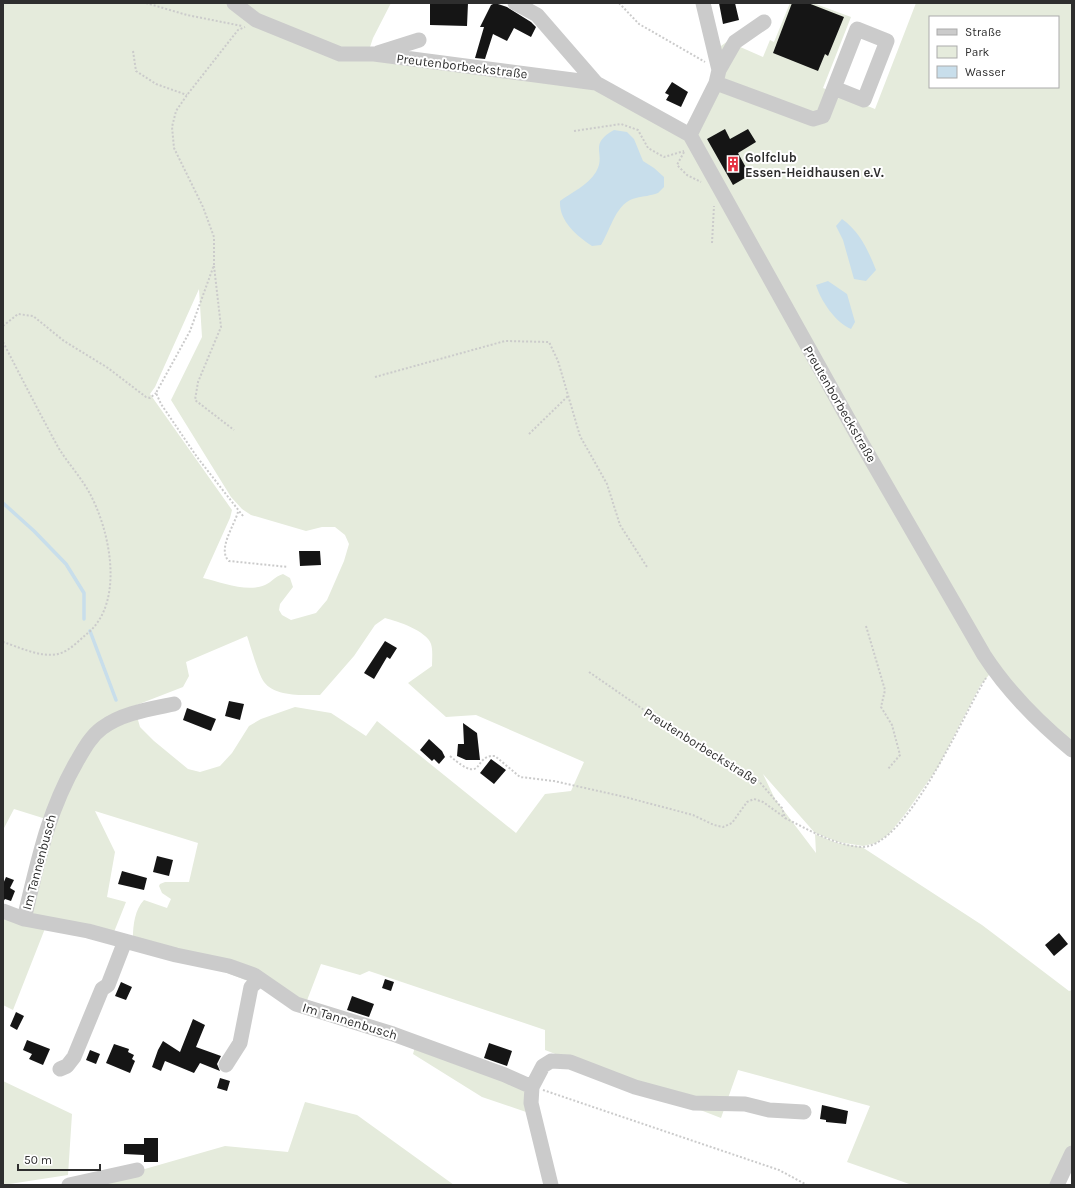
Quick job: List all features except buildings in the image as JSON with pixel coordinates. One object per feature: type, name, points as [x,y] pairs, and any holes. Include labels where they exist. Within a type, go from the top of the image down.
[{"type":"street","name":"Preutenborbeckstraße","points":[[234,3],[251,23],[340,54],[374,54],[596,83],[690,135],[861,442],[994,670],[1040,723],[1072,750]]},
{"type":"street","points":[[515,3],[537,15],[596,83]]},
{"type":"street","points":[[703,3],[718,77]]},
{"type":"street","points":[[690,135],[735,42],[764,22]]},
{"type":"street","points":[[718,77],[813,119],[823,116],[857,29],[887,41],[864,100],[834,88]]},
{"type":"street","points":[[374,54],[419,40]]},
{"type":"street","name":"Im Tannenbusch","points":[[24,919],[46,827],[58,797],[91,739],[104,726],[121,718],[174,704]]},
{"type":"street","name":"Im Tannenbusch","points":[[3,911],[24,919],[88,931],[176,955],[229,966],[260,979],[296,1004],[393,1034],[505,1075],[532,1088]]},
{"type":"street","points":[[93,1040],[110,991],[108,986],[125,940]]},
{"type":"street","points":[[226,1065],[240,1043],[251,987],[260,979]]},
{"type":"street","points":[[60,1069],[67,1066],[74,1058],[102,989],[108,986]]},
{"type":"street","points":[[551,1185],[531,1103],[532,1088],[543,1066],[551,1061],[570,1062],[635,1087],[694,1103],[745,1104],[768,1110],[804,1112]]},
{"type":"street","points":[[1057,1185],[1072,1153]]},
{"type":"street","points":[[69,1185],[136,1170]]},
{"type":"path","points":[[146,3],[187,15],[251,23]]},
{"type":"path","points":[[619,3],[639,24],[718,77]]},
{"type":"path","points":[[234,430],[195,400],[198,382],[221,327],[214,265],[214,238],[206,215],[174,148],[172,127],[176,111],[187,95],[238,30],[251,23]]},
{"type":"path","points":[[133,51],[136,71],[156,84],[187,95]]},
{"type":"path","points":[[574,130],[621,124],[638,130],[648,148],[664,156],[684,152]]},
{"type":"path","points":[[690,135],[684,152],[677,165],[687,175],[700,181],[705,187]]},
{"type":"path","points":[[712,243],[714,205]]},
{"type":"path","points":[[3,326],[18,314],[33,316],[64,341],[108,368],[146,397],[150,398],[156,393],[190,331],[214,265]]},
{"type":"path","points":[[375,377],[504,341],[549,342],[558,361],[580,436],[607,484],[620,525],[647,567]]},
{"type":"path","points":[[3,342],[59,448],[89,492],[104,530],[110,558],[111,586],[95,626],[71,647],[59,654],[46,655],[3,642]]},
{"type":"path","points":[[156,393],[161,404],[238,512],[243,516]]},
{"type":"path","points":[[529,434],[568,396]]},
{"type":"path","points":[[238,512],[223,550],[225,557],[229,561],[288,568]]},
{"type":"path","points":[[866,626],[885,690],[881,707],[892,725],[900,755],[888,769]]},
{"type":"path","points":[[450,756],[464,768],[470,770],[478,766],[487,757],[494,756],[520,776],[554,781],[624,797],[694,815],[714,825],[723,827],[732,822],[747,802],[754,799],[763,802],[785,818],[816,834],[838,842],[862,847],[876,844],[889,834],[907,814],[938,767],[961,727],[980,686],[986,677],[994,670]]},
{"type":"path","name":"Preutenborbeckstraße","points":[[589,672],[660,721],[757,779],[782,808],[785,818]]},
{"type":"path","points":[[532,1088],[550,1091],[778,1170],[807,1185]]},
{"type":"green space","points":[[3,3],[391,3],[373,38],[368,53],[599,79],[686,126],[714,77],[721,46],[732,38],[738,46],[763,57],[770,40],[774,42],[790,3],[813,3],[851,17],[823,88],[875,109],[916,3],[1072,3],[1072,748],[993,670],[980,686],[938,767],[906,813],[889,834],[876,843],[863,846],[838,842],[815,833],[763,774],[775,799],[816,853],[815,834],[837,843],[862,847],[982,925],[1069,991],[1072,990],[1072,1150],[1056,1185],[912,1185],[847,1162],[870,1106],[738,1070],[721,1118],[545,1050],[545,1030],[369,971],[360,975],[321,964],[306,1003],[133,937],[134,922],[138,908],[144,900],[167,908],[171,899],[162,893],[159,886],[160,884],[165,882],[189,882],[198,843],[95,811],[115,852],[107,897],[126,902],[114,932],[32,915],[46,819],[14,809],[3,830]],"holes":[[[199,289],[202,337],[171,400],[231,497],[242,509],[251,515],[306,531],[322,527],[335,527],[345,535],[349,544],[344,561],[327,600],[316,613],[291,620],[282,615],[279,610],[280,604],[293,587],[290,578],[283,574],[265,585],[250,588],[234,586],[203,578],[230,518],[232,510],[150,394],[155,387]],[[385,618],[411,627],[424,635],[431,644],[432,666],[408,683],[446,717],[476,715],[584,762],[571,791],[545,794],[516,833],[377,721],[366,736],[331,713],[295,707],[261,719],[249,726],[232,753],[220,766],[200,772],[188,769],[154,741],[140,727],[134,706],[183,687],[189,676],[186,662],[247,636],[259,673],[269,687],[282,693],[320,695],[354,656],[375,625]]]},
{"type":"green space","points":[[3,910],[46,926],[13,1010],[3,1005]]},
{"type":"green space","points":[[416,1043],[530,1088],[529,1113],[482,1097],[413,1054]]},
{"type":"green space","points":[[3,1081],[72,1114],[68,1175],[3,1185]]},
{"type":"green space","points":[[305,1102],[357,1115],[454,1185],[102,1185],[103,1181],[225,1146],[288,1152]]},
{"type":"water","points":[[614,130],[627,132],[634,139],[643,161],[664,177],[664,187],[658,193],[636,198],[624,205],[619,210],[601,245],[592,246],[580,237],[565,221],[560,208],[560,201],[584,185],[596,172],[600,160],[599,145],[601,140]]},
{"type":"water","points":[[842,219],[859,236],[876,270],[866,281],[854,279],[843,240],[836,226]]},
{"type":"water","points":[[828,281],[847,294],[855,322],[851,329],[845,326],[834,316],[821,298],[816,285]]},
{"type":"waterway","points":[[3,503],[34,531],[66,564],[84,593],[84,619]]},
{"type":"waterway","points":[[90,631],[116,700]]},
{"type":"place","name":"Golfclub Essen-Heidhausen e.V.","points":[[733,164]]}]
